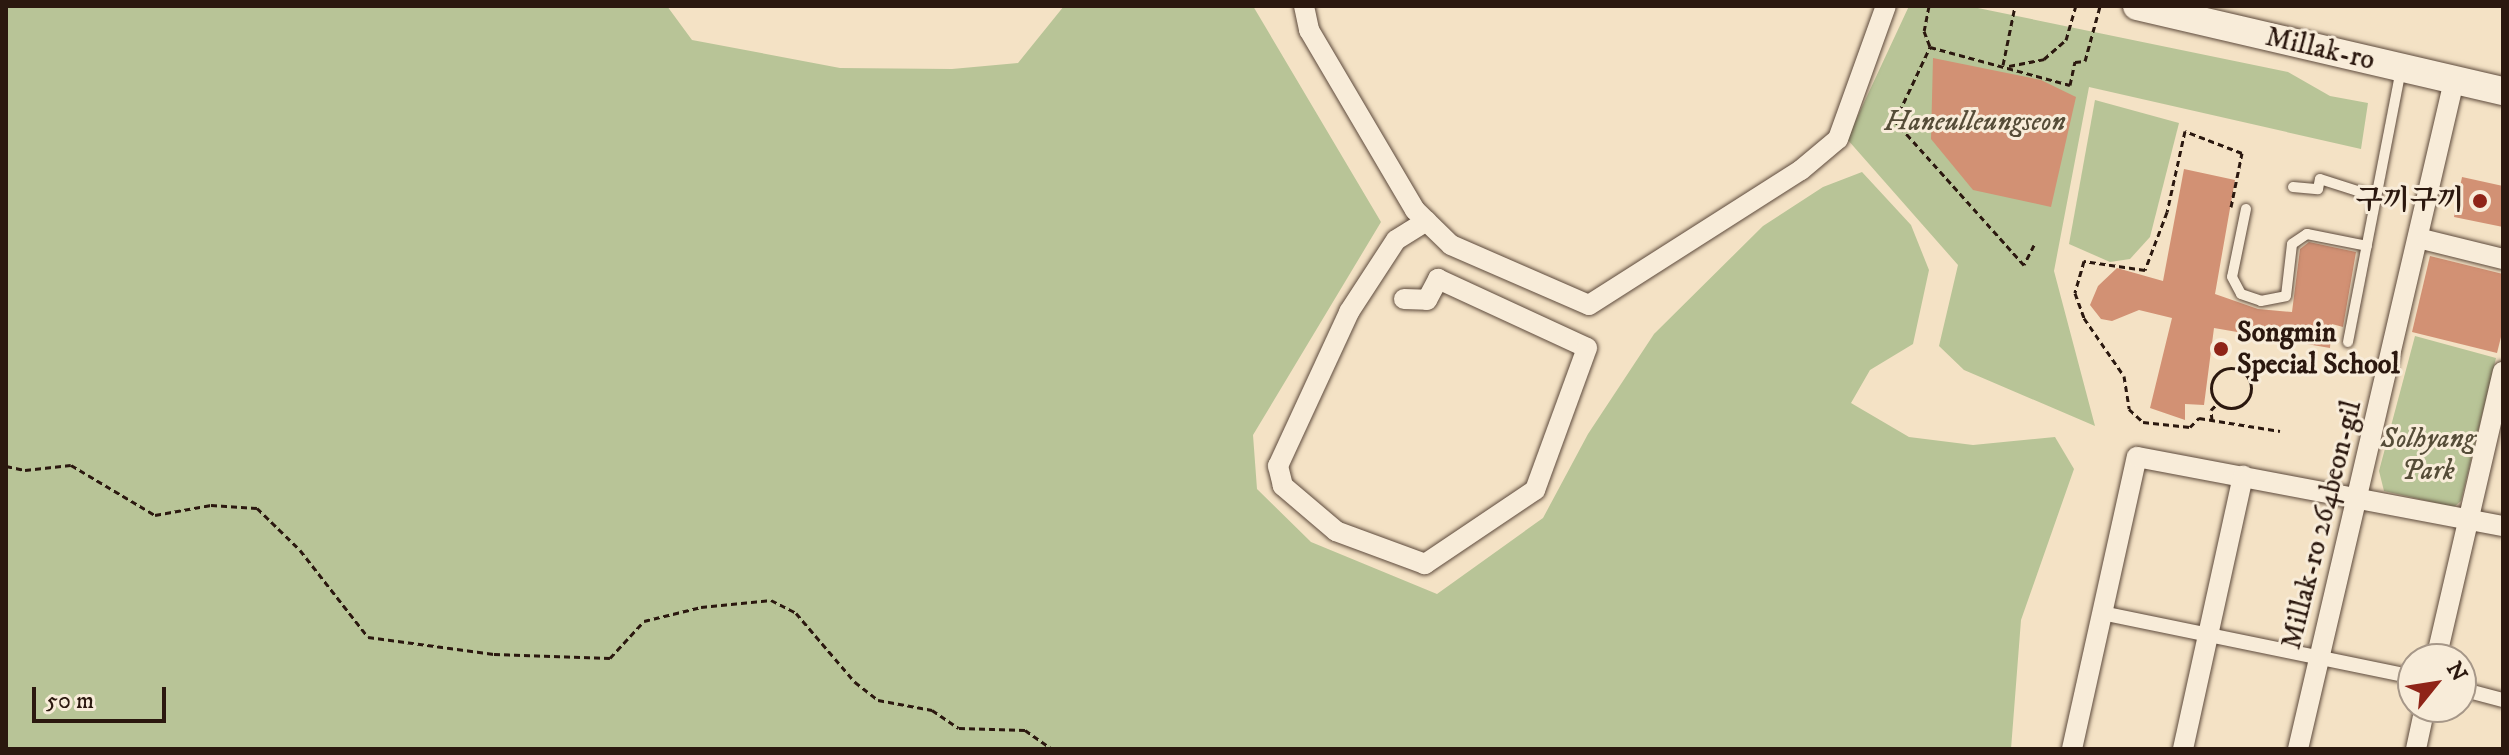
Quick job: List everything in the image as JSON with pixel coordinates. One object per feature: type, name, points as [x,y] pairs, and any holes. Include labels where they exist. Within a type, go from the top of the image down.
[{"type":"main road","name":"Millak-ro","points":[[2137,6],[2503,91]]},
{"type":"street","points":[[1304,6],[1309,30],[1426,221],[1451,245],[1589,305],[1801,170],[1838,139],[1886,6]]},
{"type":"street","name":"Millak-ro 264beon-gil","points":[[2298,749],[2318,658],[2360,498],[2454,81]]},
{"type":"street","points":[[1404,299],[1427,300],[1438,279],[1587,348],[1535,490],[1425,564],[1336,531],[1283,486],[1278,466],[1349,312],[1396,240],[1426,221]]},
{"type":"street","points":[[2418,238],[2503,259]]},
{"type":"street","points":[[2440,643],[2503,372]]},
{"type":"street","points":[[2072,749],[2137,457],[2503,526]]},
{"type":"street","points":[[2183,749],[2243,476]]},
{"type":"street","points":[[2102,613],[2209,632],[2397,674]]},
{"type":"street","points":[[2477,693],[2503,700]]},
{"type":"street","points":[[2416,749],[2422,723]]},
{"type":"lane","points":[[2348,342],[2401,68]]},
{"type":"lane","points":[[2293,187],[2318,189],[2320,179],[2376,197]]},
{"type":"lane","points":[[2245,212],[2232,277],[2241,294],[2261,301],[2286,296],[2292,244],[2307,234],[2367,246]]},
{"type":"path","points":[[1929,6],[1924,31],[1930,47],[1895,121],[2024,265],[2034,245]]},
{"type":"path","points":[[2003,67],[2015,6]]},
{"type":"path","points":[[2003,67],[2044,59],[2066,40],[2076,6]]},
{"type":"path","points":[[1930,47],[2070,85],[2075,62],[2085,61],[2100,6]]},
{"type":"path","points":[[2245,212],[2230,211],[2242,153],[2185,131],[2167,212],[2145,270],[2084,261],[2075,293],[2084,318],[2124,376],[2129,409],[2143,422],[2190,427],[2199,418],[2280,431]]},
{"type":"path","points":[[2230,368],[2242,372],[2250,383],[2246,402],[2234,409],[2217,404],[2210,390],[2213,377],[2230,368]]},
{"type":"path","points":[[2212,420],[2211,410],[2217,404]]},
{"type":"path","points":[[6,466],[25,470],[71,465],[155,515],[211,505],[257,508],[300,550],[368,637],[494,654],[610,658],[644,621],[701,607],[771,600],[796,613],[855,682],[878,700],[932,710],[959,728],[1025,730],[1052,749]]},
{"type":"green space","points":[[6,6],[667,6],[692,40],[840,68],[952,69],[1018,63],[1064,6],[1253,6],[1381,222],[1253,435],[1257,489],[1311,542],[1437,594],[1543,518],[1588,434],[1654,334],[1763,226],[1823,187],[1862,172],[1911,225],[1929,270],[1913,344],[1870,370],[1851,403],[1909,437],[1973,445],[2055,437],[2074,469],[2021,620],[2011,749],[6,749]]},
{"type":"green space","name":"Haneulleungseon","points":[[1909,6],[1968,6],[2288,72],[2330,96],[2368,103],[2361,149],[2089,87],[2054,271],[2095,426],[1964,370],[1939,346],[1958,265],[1847,139]]},
{"type":"green space","points":[[2095,100],[2179,123],[2150,237],[2130,259],[2110,262],[2069,244]]},
{"type":"green space","name":"Solhyang Park","points":[[2415,336],[2496,358],[2461,501],[2454,507],[2384,491],[2379,471]]},
{"type":"building","points":[[1933,58],[2041,80],[2076,97],[2051,207],[1973,190],[1931,139]]},
{"type":"building","points":[[2184,169],[2235,180],[2215,294],[2258,309],[2292,312],[2300,249],[2309,242],[2356,252],[2343,327],[2332,324],[2330,348],[2214,328],[2204,405],[2185,404],[2185,420],[2150,408],[2172,318],[2139,310],[2112,321],[2101,319],[2090,305],[2098,286],[2117,268],[2163,281]]},
{"type":"building","name":"구끼구끼","points":[[2462,177],[2503,186],[2503,227],[2454,217]]},
{"type":"building","points":[[2430,256],[2503,274],[2503,329],[2497,353],[2412,332]]},
{"type":"place","name":"구끼구끼","points":[[2480,201]]},
{"type":"place","name":"Songmin Special School","points":[[2221,349]]}]
